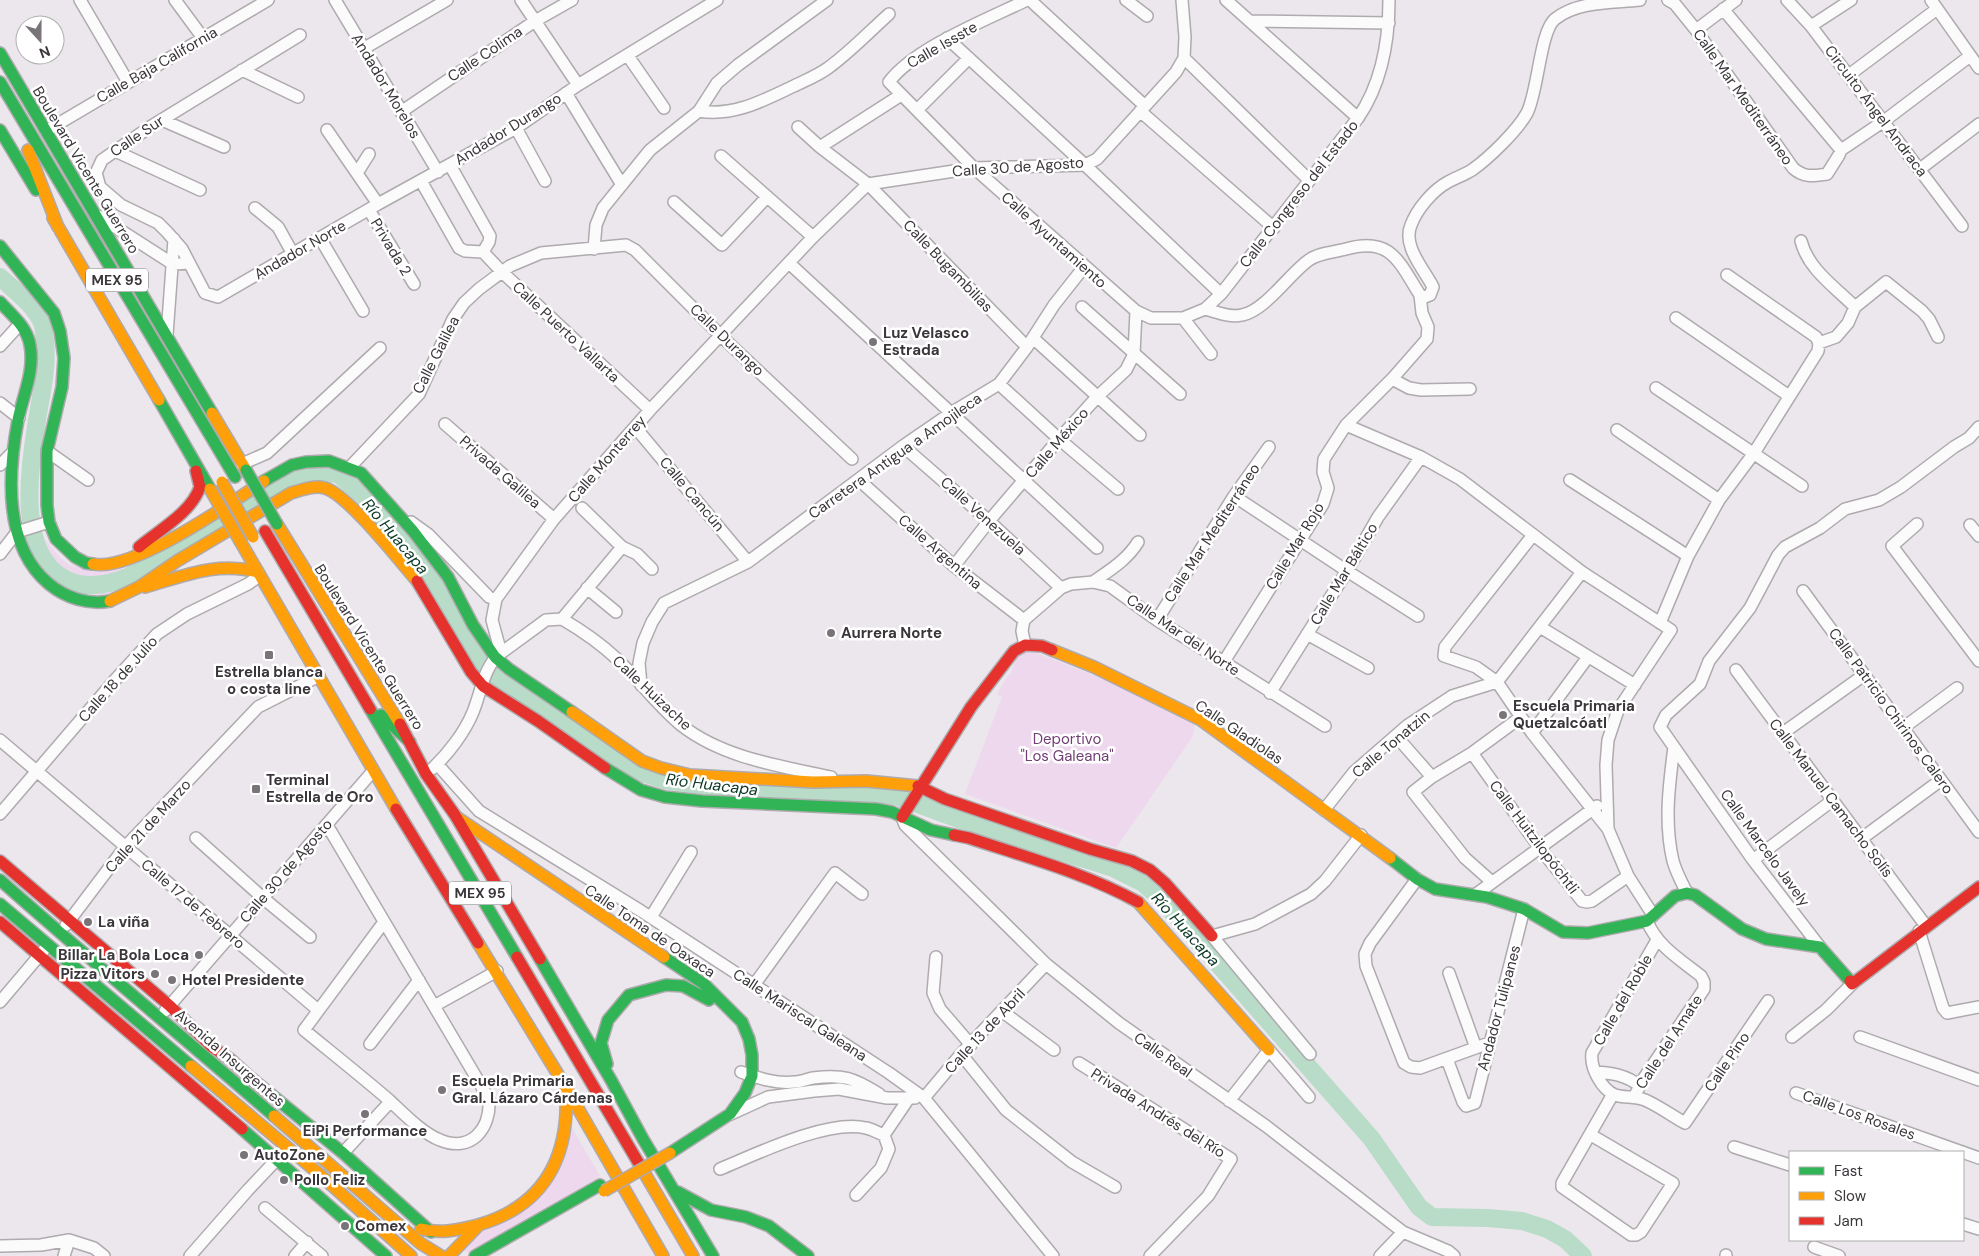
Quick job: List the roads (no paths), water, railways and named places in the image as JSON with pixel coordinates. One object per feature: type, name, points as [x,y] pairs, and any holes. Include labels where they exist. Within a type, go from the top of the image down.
[{"type":"main road","name":"Boulevard Vicente Guerrero","points":[[0,52],[277,524],[338,625],[371,675],[410,742],[426,774],[454,815],[713,1256]]},
{"type":"main road","name":"Boulevard Vicente Guerrero","points":[[0,82],[235,477],[265,532],[443,830],[693,1256]]},
{"type":"main road","name":"MEX 95","points":[[0,102],[24,140],[86,249]]},
{"type":"main road","points":[[0,130],[374,771],[497,971],[663,1256]]},
{"type":"main road","points":[[24,140],[58,227]]},
{"type":"main road","points":[[0,246],[54,313],[60,331],[64,358],[62,387],[47,450],[47,505],[49,522],[56,538],[75,556],[86,563],[102,566],[127,560],[204,520],[272,476],[292,466],[306,462],[330,461],[361,474],[394,509],[434,557],[448,577],[473,625],[496,657],[509,670],[642,761],[690,775],[720,778],[813,782],[866,781],[919,788],[945,799],[1090,849],[1132,861],[1150,870],[1165,883],[1212,936]]},
{"type":"main road","points":[[0,302],[20,324],[26,333],[30,345],[31,366],[13,452],[12,489],[21,546],[31,566],[46,584],[62,593],[100,602],[114,600],[291,493],[310,486],[325,488],[338,495],[353,508],[421,586],[471,672],[622,780],[641,790],[665,797],[702,801],[876,808],[904,814],[931,830],[969,838],[1112,888],[1141,904],[1269,1050]]},
{"type":"main road","points":[[133,333],[162,383]]},
{"type":"main road","points":[[127,560],[197,497],[200,486],[198,476],[185,447]]},
{"type":"main road","points":[[219,478],[255,541]]},
{"type":"main road","points":[[135,589],[174,580],[196,571],[213,568],[234,566],[258,572]]},
{"type":"main road","points":[[904,814],[971,707],[1014,651],[1025,645]]},
{"type":"main road","name":"Calle Gladiolas","points":[[1025,645],[1042,646],[1094,667],[1201,720],[1417,879],[1435,889],[1487,897],[1524,909],[1563,932],[1588,933],[1650,918]]},
{"type":"main road","points":[[362,696],[410,742]]},
{"type":"main road","name":"Calle Toma de Oaxaca","points":[[454,815],[704,984],[742,1022],[749,1039],[752,1056],[746,1074],[726,1112],[668,1150],[602,1188],[475,1256]]},
{"type":"main road","points":[[425,825],[435,842]]},
{"type":"main road","points":[[0,861],[170,1006],[212,1047],[230,1059],[243,1072],[343,1153],[431,1232]]},
{"type":"main road","name":"Avenida Insurgentes","points":[[0,880],[59,934],[159,1016],[420,1243],[441,1256]]},
{"type":"main road","points":[[1852,984],[1979,888]]},
{"type":"main road","points":[[1650,918],[1675,896],[1687,893],[1694,895],[1742,929],[1766,939],[1820,947]]},
{"type":"main road","points":[[0,904],[288,1148],[411,1256]]},
{"type":"main road","points":[[0,922],[197,1089],[386,1256]]},
{"type":"main road","name":"Calle Marcelo Javely","points":[[1820,947],[1852,984]]},
{"type":"main road","name":"Calle Toma de Oaxaca","points":[[611,1080],[601,1043],[608,1020],[629,995],[666,985],[683,986],[698,992],[716,1004],[729,1019],[739,1040],[746,1074]]},
{"type":"main road","points":[[212,1047],[222,1072]]},
{"type":"main road","points":[[566,1066],[581,1091]]},
{"type":"main road","points":[[398,1222],[431,1232],[446,1232],[478,1226],[504,1216],[528,1201],[545,1181],[559,1158],[566,1130],[568,1107],[565,1086]]},
{"type":"main road","points":[[268,1131],[279,1120]]},
{"type":"main road","points":[[626,1166],[635,1182]]},
{"type":"main road","name":"Calle Toma de Oaxaca","points":[[492,1256],[602,1188]]},
{"type":"main road","points":[[675,1190],[711,1210],[746,1218],[769,1226],[808,1256]]},
{"type":"main road","points":[[695,1225],[699,1219],[711,1210]]},
{"type":"main road","points":[[449,1256],[478,1226]]},
{"type":"street","points":[[80,0],[128,82]]},
{"type":"street","points":[[174,0],[203,38]]},
{"type":"street","name":"Calle Baja California","points":[[46,131],[268,0]]},
{"type":"street","name":"Andador Morelos","points":[[334,0],[438,172]]},
{"type":"street","points":[[364,49],[448,0]]},
{"type":"street","points":[[521,0],[578,85],[717,0]]},
{"type":"street","name":"Calle Colima","points":[[401,112],[535,20],[572,0]]},
{"type":"street","points":[[594,249],[596,226],[603,208],[650,150],[699,111],[717,83],[738,65],[827,0]]},
{"type":"street","points":[[1029,0],[1143,109],[1274,228]]},
{"type":"street","name":"Calle Issste","points":[[974,168],[889,82],[906,64],[947,38],[1029,0]]},
{"type":"street","points":[[1126,0],[1148,16]]},
{"type":"street","points":[[1182,0],[1185,37],[1184,58],[1308,179]]},
{"type":"street","points":[[1226,0],[1358,118]]},
{"type":"street","name":"Calle Congreso del Estado","points":[[1136,311],[1151,318],[1183,318],[1205,309],[1221,294],[1274,228],[1308,179],[1358,118],[1370,100],[1384,56],[1388,24],[1388,0]]},
{"type":"street","points":[[1205,309],[1230,316],[1243,315],[1257,309],[1310,259],[1357,246],[1385,248],[1398,259],[1420,295],[1425,297],[1430,295],[1433,287],[1410,246],[1410,225],[1423,205],[1434,193],[1446,183],[1472,170],[1523,119],[1536,86],[1541,52],[1553,21],[1574,8],[1640,0]]},
{"type":"street","name":"Calle Mar Mediterráneo","points":[[1668,0],[1675,4],[1696,30],[1793,168],[1802,176],[1811,177],[1827,174],[1840,156],[1841,150]]},
{"type":"street","points":[[1696,30],[1736,0]]},
{"type":"street","name":"Circuito Ángel Andraca","points":[[1787,0],[1811,26],[1849,75],[1962,226]]},
{"type":"street","points":[[1811,26],[1851,0]]},
{"type":"street","points":[[1849,75],[1934,5],[1979,68]]},
{"type":"street","points":[[1723,9],[1841,150],[1884,121],[1970,56]]},
{"type":"street","points":[[699,111],[724,112],[744,107],[815,77],[830,67],[889,14]]},
{"type":"street","points":[[1250,21],[1388,24]]},
{"type":"street","name":"Calle Sur","points":[[190,263],[174,239],[158,223],[121,205],[100,187],[96,173],[102,160],[162,120],[300,35]]},
{"type":"street","points":[[947,38],[1221,294]]},
{"type":"street","points":[[628,56],[664,108]]},
{"type":"street","points":[[917,110],[969,58]]},
{"type":"street","name":"Calle 30 de Agosto","points":[[868,184],[974,168],[1085,165],[1097,159],[1176,72],[1184,58]]},
{"type":"street","points":[[242,70],[298,97]]},
{"type":"street","name":"Andador Durango","points":[[438,172],[516,128],[578,85]]},
{"type":"street","points":[[566,93],[622,185]]},
{"type":"street","points":[[820,147],[901,94]]},
{"type":"street","points":[[162,120],[224,147]]},
{"type":"street","points":[[1920,169],[1979,124]]},
{"type":"street","points":[[798,127],[820,147],[868,184]]},
{"type":"street","points":[[516,128],[545,181]]},
{"type":"street","name":"Privada 2","points":[[327,130],[357,173],[414,284]]},
{"type":"street","points":[[115,151],[200,190]]},
{"type":"street","points":[[357,173],[369,154]]},
{"type":"street","points":[[721,156],[813,237]]},
{"type":"street","points":[[420,181],[459,248],[465,251],[483,252],[490,236],[450,165]]},
{"type":"street","name":"Calle Ayuntamiento","points":[[974,168],[1136,311]]},
{"type":"street","name":"Andador Norte","points":[[190,263],[206,294],[218,297],[373,207],[438,172]]},
{"type":"street","name":"Calle Monterrey","points":[[496,657],[492,620],[496,598],[554,519],[650,410],[813,237],[868,184]]},
{"type":"street","name":"Calle Bugambilias","points":[[868,184],[1030,342],[1097,396],[1140,435]]},
{"type":"street","points":[[674,202],[722,245],[767,196]]},
{"type":"street","points":[[255,208],[278,227],[293,254]]},
{"type":"street","points":[[95,214],[173,264],[190,263]]},
{"type":"street","points":[[320,238],[363,311]]},
{"type":"street","points":[[167,335],[174,239]]},
{"type":"street","points":[[1801,241],[1804,254],[1810,264],[1855,307]]},
{"type":"street","name":"Calle Durango","points":[[594,249],[626,245],[631,247],[721,336],[852,459]]},
{"type":"street","name":"Calle Galilea","points":[[349,468],[419,394],[453,319],[464,302],[478,289],[510,266],[541,253],[594,249]]},
{"type":"street","name":"Calle Puerto Vallarta","points":[[483,252],[650,410]]},
{"type":"street","points":[[789,263],[1097,548]]},
{"type":"street","name":"Carretera Antigua a Amojileca","points":[[641,685],[640,663],[643,643],[652,622],[664,603],[748,562],[904,446],[951,413],[999,384],[1054,305],[1084,267]]},
{"type":"street","points":[[1660,623],[1688,556],[1719,500],[1754,453],[1818,351],[1819,343],[1816,337],[1728,276]]},
{"type":"street","points":[[1819,343],[1836,337],[1848,322],[1855,307],[1886,282],[1929,318],[1938,337]]},
{"type":"street","name":"Calle Mar Rojo","points":[[1222,662],[1323,504],[1328,488],[1323,472],[1324,459],[1346,425],[1392,380],[1427,339],[1429,333],[1422,313],[1420,295]]},
{"type":"street","points":[[1082,307],[1180,394]]},
{"type":"street","name":"Calle México","points":[[954,566],[989,521],[1059,439],[1097,396],[1126,370],[1134,354],[1136,311]]},
{"type":"street","points":[[1183,318],[1211,354]]},
{"type":"street","points":[[1676,318],[1789,396]]},
{"type":"street","points":[[0,346],[20,324]]},
{"type":"street","points":[[244,467],[267,453],[380,348]]},
{"type":"street","points":[[1392,380],[1409,388],[1421,390],[1470,389]]},
{"type":"street","points":[[999,384],[1059,439],[1118,489]]},
{"type":"street","points":[[1656,388],[1802,486]]},
{"type":"street","points":[[0,403],[19,418]]},
{"type":"street","name":"Privada Galilea","points":[[445,424],[554,519]]},
{"type":"street","points":[[1346,425],[1421,457],[1460,479],[1582,572],[1671,630],[1618,710],[1608,740],[1606,765],[1608,828]]},
{"type":"street","name":"Calle Cancún","points":[[635,427],[748,562]]},
{"type":"street","name":"Calle Marcelo Javely","points":[[1820,947],[1753,860],[1660,726],[1666,715],[1700,684],[1710,661],[1750,608],[1778,555],[1785,548],[1820,528],[1845,509],[1879,500],[1901,487],[1954,446],[1969,438],[1979,427]]},
{"type":"street","points":[[1617,430],[1719,500]]},
{"type":"street","name":"Calle Venezuela","points":[[904,446],[1061,588]]},
{"type":"street","name":"Calle Mar Mediterráneo","points":[[1157,620],[1234,496],[1269,447]]},
{"type":"street","points":[[47,450],[88,480]]},
{"type":"street","points":[[0,465],[13,452]]},
{"type":"street","name":"Calle Mar Báltico","points":[[1270,693],[1347,571],[1378,517],[1421,457]]},
{"type":"street","name":"Calle Argentina","points":[[859,480],[954,566],[1024,620]]},
{"type":"street","points":[[1570,480],[1688,556]]},
{"type":"street","points":[[1234,496],[1418,616]]},
{"type":"street","points":[[582,508],[622,547],[637,554],[652,569]]},
{"type":"street","points":[[394,509],[429,535],[489,597],[496,598]]},
{"type":"street","points":[[0,554],[20,531],[49,522]]},
{"type":"street","points":[[1917,524],[1892,546],[1979,661]]},
{"type":"street","points":[[1970,525],[1979,536]]},
{"type":"street","points":[[1533,535],[1445,647],[1444,656],[1476,667],[1497,682],[1532,733],[1608,828]]},
{"type":"street","points":[[1025,645],[1022,631],[1024,620],[1061,588],[1071,584],[1093,582],[1132,552],[1138,542]]},
{"type":"street","points":[[426,774],[437,764],[456,740],[473,714],[496,657],[546,620],[562,619],[622,547]]},
{"type":"street","name":"Calle 18 de Julio","points":[[0,814],[157,634],[187,614],[248,584],[258,572]]},
{"type":"street","points":[[1497,682],[1582,572]]},
{"type":"street","name":"Calle Mar del Norte","points":[[1093,582],[1110,586],[1157,620],[1325,726]]},
{"type":"street","points":[[587,588],[616,612]]},
{"type":"street","name":"Calle Patricio Chirinos Calero","points":[[1803,591],[1979,832]]},
{"type":"street","name":"Calle Huizache","points":[[562,619],[577,627],[617,659],[682,725],[707,742],[733,752],[797,769],[833,777],[866,781]]},
{"type":"street","points":[[1540,627],[1635,685]]},
{"type":"street","points":[[1307,634],[1368,668]]},
{"type":"street","points":[[1532,733],[1588,657]]},
{"type":"street","name":"Calle Manuel Camacho Solís","points":[[1736,670],[1862,839],[1923,929],[1943,1008],[1947,1013],[1979,1007]]},
{"type":"street","points":[[1783,733],[1864,675]]},
{"type":"street","name":"Calle 21 de Marzo","points":[[0,1002],[59,934],[125,847],[258,707],[319,676]]},
{"type":"street","name":"Calle Tonatzin","points":[[1324,810],[1354,772],[1408,725],[1452,696],[1497,682]]},
{"type":"street","points":[[1903,728],[1958,688]]},
{"type":"street","points":[[1492,882],[1465,858],[1413,792],[1432,777],[1472,754],[1520,717]]},
{"type":"street","points":[[1396,736],[1432,777]]},
{"type":"street","name":"Calle 17 de Febrero","points":[[0,740],[318,1010]]},
{"type":"street","points":[[1674,747],[1668,792],[1668,828],[1673,862],[1687,893]]},
{"type":"street","name":"Calle Huitzilopóchtli","points":[[1472,754],[1539,847],[1582,901],[1592,901],[1628,876]]},
{"type":"street","name":"Calle Mariscal Galeana","points":[[437,764],[479,811],[651,917],[924,1098],[1053,1256]]},
{"type":"street","name":"Calle 30 de Agosto","points":[[159,1016],[170,1006],[374,771]]},
{"type":"street","points":[[1862,839],[1941,780]]},
{"type":"street","points":[[1753,860],[1833,800]]},
{"type":"street","points":[[1475,895],[1592,809],[1607,801]]},
{"type":"street","name":"Calle Real","points":[[904,814],[905,824],[1046,964],[1119,1023],[1266,1126],[1403,1232],[1448,1251],[1454,1256]]},
{"type":"street","points":[[327,824],[489,1099],[490,1112],[486,1124],[476,1137],[464,1142],[447,1143],[437,1139],[406,1116],[304,1030],[384,922]]},
{"type":"street","name":"Calle del Amate","points":[[1608,828],[1628,876],[1650,918],[1651,932],[1657,940],[1701,976],[1704,982],[1704,989],[1634,1097]]},
{"type":"street","points":[[1310,1054],[1212,936],[1255,924],[1311,894],[1325,881],[1361,836]]},
{"type":"street","points":[[196,838],[310,937]]},
{"type":"street","points":[[651,917],[691,852]]},
{"type":"street","points":[[754,985],[835,873],[862,894]]},
{"type":"street","points":[[1417,879],[1370,943],[1365,954],[1366,966],[1404,1063],[1411,1067],[1420,1068],[1489,1043]]},
{"type":"street","name":"Andador Tulipanes","points":[[1447,1058],[1463,1102],[1466,1106],[1470,1105],[1475,1102],[1524,909]]},
{"type":"street","name":"Calle del Roble","points":[[1593,1066],[1592,1053],[1657,940]]},
{"type":"street","points":[[936,957],[933,993],[940,1009],[970,1045]]},
{"type":"street","name":"Calle 13 de Abril","points":[[924,1098],[961,1054],[1046,964]]},
{"type":"street","points":[[434,1006],[497,971]]},
{"type":"street","points":[[1449,973],[1476,1048]]},
{"type":"street","points":[[370,1044],[418,980]]},
{"type":"street","points":[[1792,1037],[1826,1010],[1852,984]]},
{"type":"street","name":"Calle Pino","points":[[1634,1097],[1644,1100],[1685,1123],[1768,1001]]},
{"type":"street","points":[[1002,1012],[1054,1050]]},
{"type":"street","points":[[1860,1037],[1979,1080]]},
{"type":"street","points":[[1229,1101],[1269,1050],[1309,1097]]},
{"type":"street","points":[[961,1054],[1006,1110],[1072,1162],[1115,1187]]},
{"type":"street","name":"Privada Andrés del Río","points":[[1080,1063],[1231,1159],[1208,1196],[1150,1256]]},
{"type":"street","points":[[1593,1066],[1631,1079],[1640,1086]]},
{"type":"street","points":[[1593,1066],[1603,1084],[1613,1094],[1634,1097]]},
{"type":"street","points":[[746,1074],[766,1080],[795,1082],[834,1076],[846,1077],[859,1081],[887,1098]]},
{"type":"street","name":"Calle Toma de Oaxaca","points":[[726,1112],[768,1098],[839,1089],[887,1098],[924,1098]]},
{"type":"street","name":"Calle Los Rosales","points":[[1796,1093],[1959,1151]]},
{"type":"street","points":[[1591,1135],[1673,1183],[1641,1232],[1636,1235],[1630,1234],[1562,1187],[1562,1183],[1613,1094]]},
{"type":"street","points":[[884,1135],[909,1098]]},
{"type":"street","points":[[343,1153],[390,1102]]},
{"type":"street","points":[[720,1169],[796,1138],[847,1126],[867,1128],[884,1135],[889,1149],[881,1168],[856,1195]]},
{"type":"street","points":[[1734,1147],[1789,1165]]},
{"type":"street","points":[[190,1256],[288,1148]]},
{"type":"street","name":"Calle Los Rosales","points":[[1964,1153],[1979,1158]]},
{"type":"street","points":[[265,1208],[322,1256]]},
{"type":"street","points":[[1964,1224],[1979,1229]]},
{"type":"street","points":[[1380,1256],[1403,1232]]},
{"type":"street","points":[[64,1256],[69,1240]]},
{"type":"street","points":[[0,1246],[41,1245],[69,1240],[94,1248],[104,1256]]},
{"type":"street","points":[[295,1256],[306,1242]]},
{"type":"street","points":[[1814,1248],[1839,1256]]},
{"type":"waterway","name":"Río Huacapa","points":[[0,277],[30,305],[43,325],[46,352],[33,445],[29,488],[30,510],[33,532],[39,551],[50,567],[65,579],[81,584],[98,585],[130,576],[302,473],[321,472],[338,474],[367,499],[423,564],[439,587],[481,662],[501,680],[621,764],[665,780],[722,788],[896,796],[964,821],[1113,868],[1143,883],[1161,899],[1371,1138],[1419,1207],[1432,1217],[1522,1221],[1547,1229],[1565,1239],[1583,1256]]},
{"type":"place","name":"Luz Velasco Estrada","points":[[873,342]]},
{"type":"place","name":"Aurrera Norte","points":[[831,633]]},
{"type":"place","name":"Estrella blanca o costa line","points":[[269,655]]},
{"type":"place","name":"Escuela Primaria Quetzalcóatl","points":[[1503,715]]},
{"type":"place","name":"Terminal Estrella de Oro","points":[[256,789]]},
{"type":"place","name":"La viña","points":[[88,922]]},
{"type":"place","name":"Billar La Bola Loca","points":[[199,955]]},
{"type":"place","name":"Pizza Vitors","points":[[155,974]]},
{"type":"place","name":"Hotel Presidente","points":[[172,980]]},
{"type":"place","name":"Escuela Primaria Gral. Lázaro Cárdenas","points":[[442,1090]]},
{"type":"place","name":"EiPi Performance","points":[[365,1114]]},
{"type":"place","name":"AutoZone","points":[[244,1155]]},
{"type":"place","name":"Pollo Feliz","points":[[284,1180]]},
{"type":"place","name":"Comex","points":[[345,1226]]},
{"type":"park label","name":"Deportivo \"Los Galeana\"","points":[[1067,748]]}]
